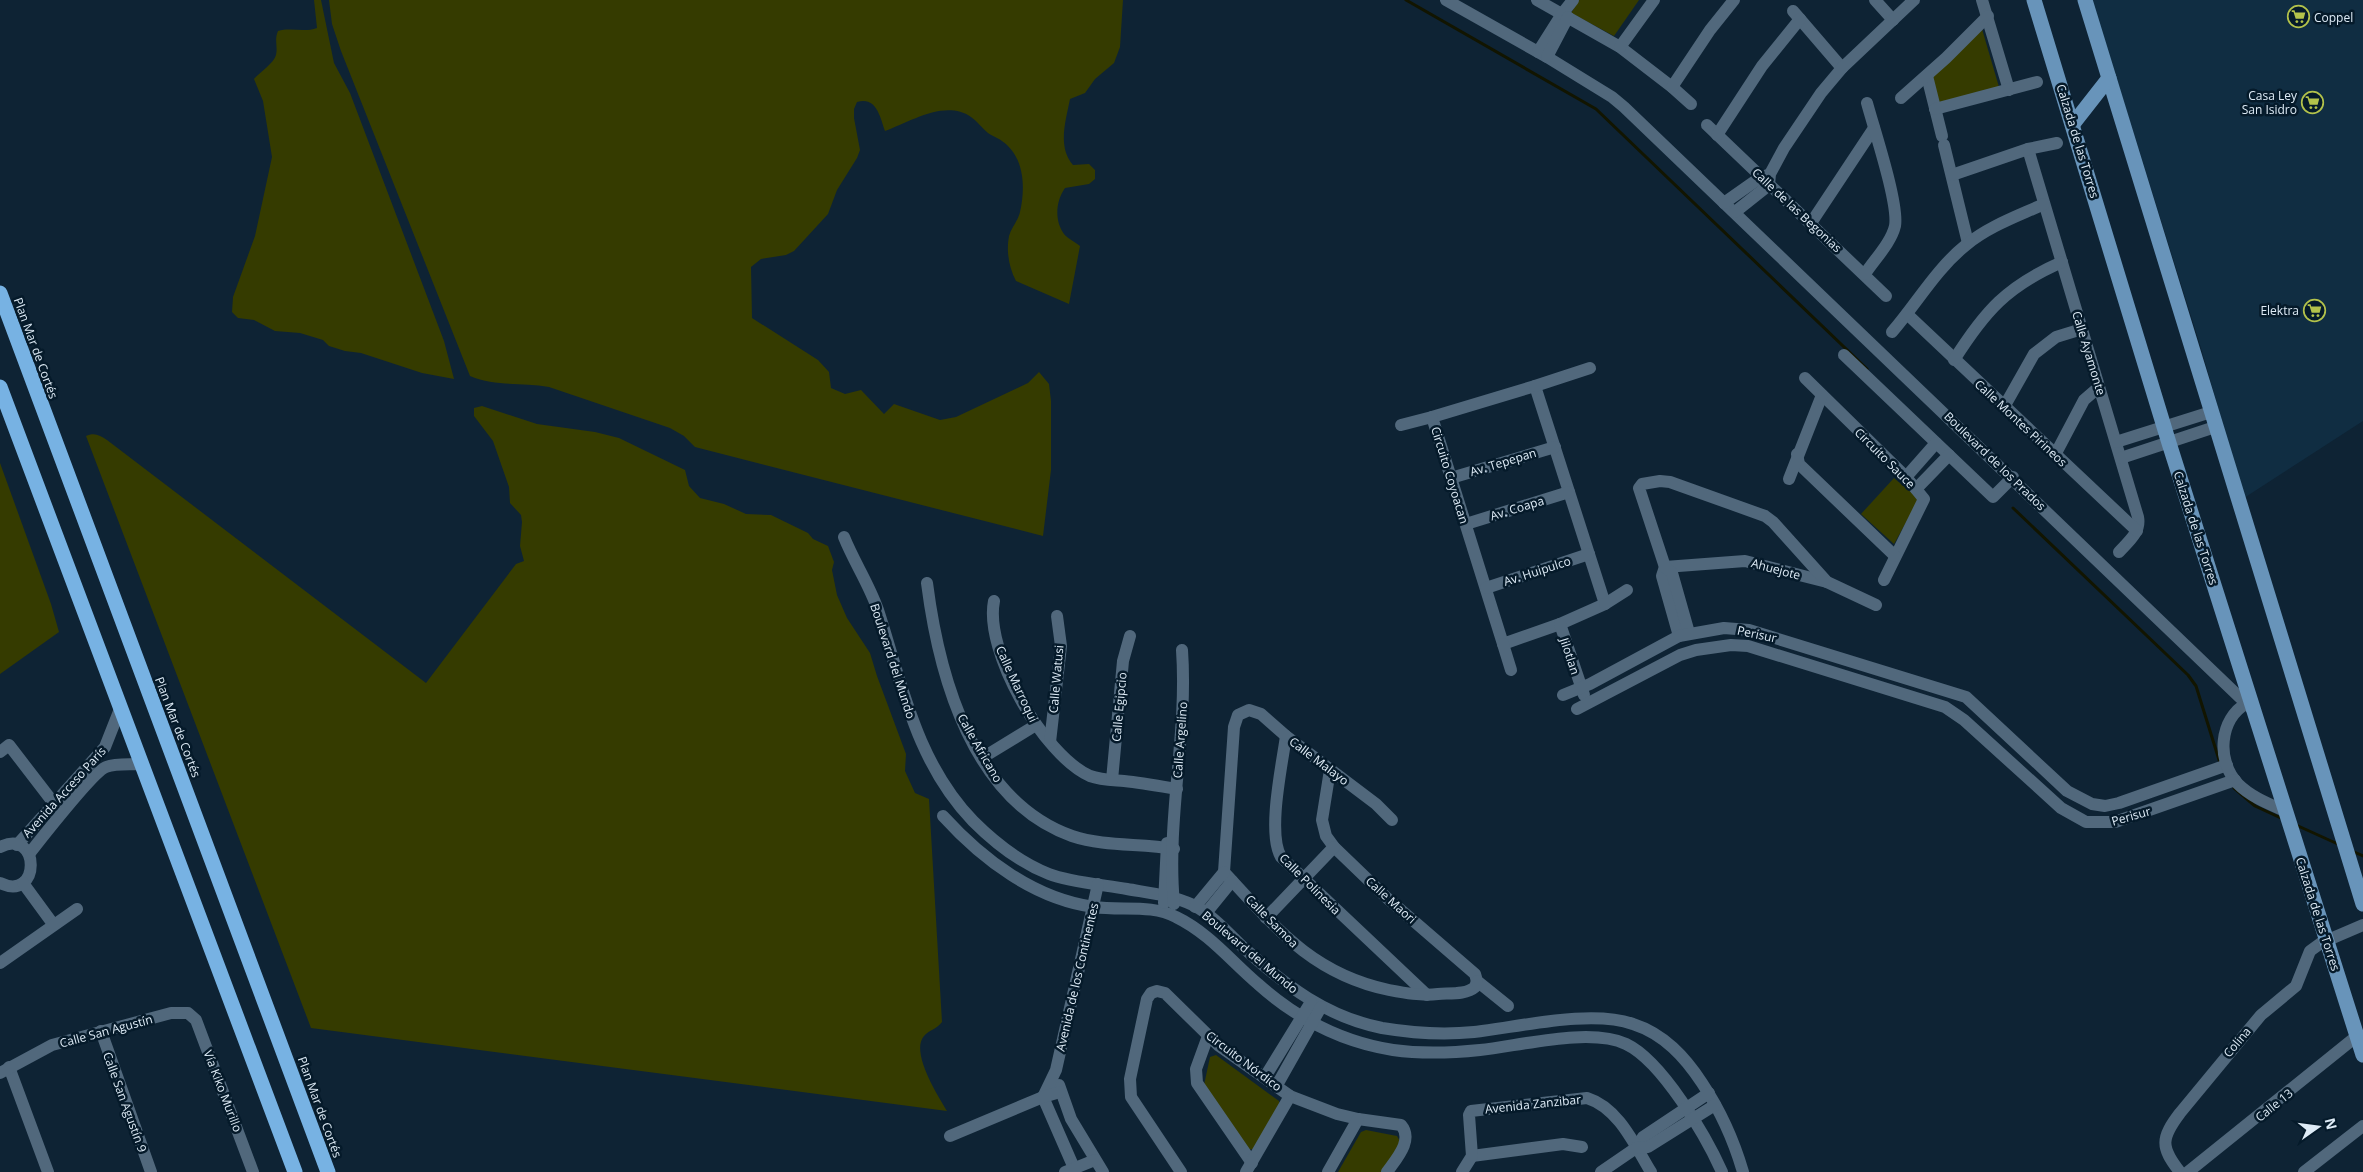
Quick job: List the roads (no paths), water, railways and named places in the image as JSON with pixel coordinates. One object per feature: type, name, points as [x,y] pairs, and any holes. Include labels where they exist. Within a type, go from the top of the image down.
[{"type":"highway","name":"Plan Mar de Cortés","points":[[0,293],[328,1172]]},
{"type":"highway","points":[[0,387],[295,1172]]},
{"type":"main road","name":"Calzada de las Torres","points":[[2034,0],[2250,707],[2281,795],[2363,1055]]},
{"type":"main road","points":[[2085,0],[2363,904]]},
{"type":"main road","points":[[2073,124],[2109,78]]},
{"type":"street","name":"Boulevard de los Prados","points":[[1446,0],[1612,97],[2013,477],[2250,707]]},
{"type":"street","points":[[1537,0],[1568,10],[1620,47],[1691,104]]},
{"type":"street","points":[[1620,47],[1654,0]]},
{"type":"street","points":[[1672,87],[1710,30],[1734,0]]},
{"type":"street","points":[[1875,0],[1893,20]]},
{"type":"street","points":[[1735,212],[1767,179],[1799,124],[1842,68],[1914,0]]},
{"type":"street","points":[[1982,0],[2009,90]]},
{"type":"street","points":[[1543,55],[1568,10]]},
{"type":"street","points":[[1717,135],[1796,15],[1842,68]]},
{"type":"street","points":[[1901,98],[1988,16]]},
{"type":"street","points":[[1926,76],[1968,243]]},
{"type":"street","points":[[1935,109],[2037,82]]},
{"type":"street","points":[[1865,274],[1892,234],[1895,225],[1893,202],[1867,103]]},
{"type":"street","name":"Calle de las Begonias","points":[[1707,125],[1767,179],[1886,296]]},
{"type":"street","points":[[1811,223],[1874,128]]},
{"type":"street","points":[[1952,175],[2028,149],[2057,143]]},
{"type":"street","name":"Calle Ayamonte","points":[[2028,149],[2138,516],[2140,525],[2137,531]]},
{"type":"street","points":[[1724,203],[1767,179]]},
{"type":"street","points":[[1892,332],[1934,276],[1968,243],[1994,226],[2044,204]]},
{"type":"street","points":[[1954,360],[1975,328],[1994,304],[2036,273],[2062,262]]},
{"type":"street","name":"Calle Montes Pirineos","points":[[1907,314],[2137,531]]},
{"type":"street","points":[[2004,407],[2034,354],[2056,337],[2082,329]]},
{"type":"street","points":[[1844,356],[1993,497],[2013,477]]},
{"type":"street","name":"Circuito Coyoacan","points":[[1511,670],[1432,417],[1590,368]]},
{"type":"street","name":"Circuito Sauce","points":[[1805,378],[1923,496],[1923,502],[1884,580]]},
{"type":"street","points":[[1535,386],[1605,604]]},
{"type":"street","points":[[2055,455],[2084,400],[2099,387]]},
{"type":"street","points":[[1789,478],[1822,395]]},
{"type":"street","points":[[2116,442],[2211,412]]},
{"type":"street","points":[[1401,425],[1432,417]]},
{"type":"street","points":[[2121,458],[2215,427]]},
{"type":"street","points":[[1906,478],[1936,442]]},
{"type":"street","name":"Av. Tepepan","points":[[1451,478],[1555,446]]},
{"type":"street","points":[[1797,454],[1799,464],[1895,556]]},
{"type":"street","points":[[1916,489],[1949,455]]},
{"type":"street","points":[[1684,634],[1672,573],[1665,567],[1640,488],[1642,484],[1660,481],[1765,516],[1773,522],[1827,582],[1876,605]]},
{"type":"street","name":"Av. Coapa","points":[[1466,524],[1569,492]]},
{"type":"street","points":[[2119,552],[2137,531]]},
{"type":"street","name":"Boulevard del Mundo","points":[[844,537],[871,591],[909,714],[930,759],[953,795],[973,821],[1011,854],[1050,875],[1168,896],[1201,910],[1281,980],[1316,1004],[1342,1016],[1382,1028],[1439,1034],[1568,1020],[1618,1020],[1630,1023],[1663,1039],[1677,1050],[1692,1068],[1715,1105],[1730,1136],[1743,1172]]},
{"type":"street","name":"Av. Huipulco","points":[[1486,588],[1589,554]]},
{"type":"street","name":"Ahuejote","points":[[1665,567],[1745,561],[1827,582]]},
{"type":"street","name":"Calle Africano","points":[[927,583],[931,617],[944,673],[955,704],[982,758],[1013,799],[1030,815],[1052,828],[1075,837],[1103,843],[1170,848]]},
{"type":"street","points":[[1503,644],[1560,624],[1605,604],[1627,590]]},
{"type":"street","name":"Calle Marroqui","points":[[994,601],[992,614],[993,630],[1001,656],[1036,725],[1050,742],[1078,770],[1092,776],[1177,789]]},
{"type":"street","name":"Calle Watusi","points":[[1050,742],[1060,646],[1057,616]]},
{"type":"street","name":"Jilotlan","points":[[1560,624],[1581,688]]},
{"type":"street","name":"Perisur","points":[[1562,695],[1581,688],[1684,634],[1724,628],[1749,630],[1966,697],[1974,702],[2067,791],[2092,804],[2105,806],[2135,798],[2227,765]]},
{"type":"street","name":"Calle Egipcio","points":[[1112,780],[1124,661],[1130,636]]},
{"type":"street","name":"Perisur","points":[[1581,688],[1583,707],[1644,673],[1696,650],[1731,645],[1748,646],[1935,704],[1954,712],[2061,808],[2086,822],[2101,823],[2134,816],[2235,780]]},
{"type":"street","name":"Calle Argelino","points":[[1170,914],[1168,896],[1170,848],[1177,789],[1183,695],[1182,650]]},
{"type":"street","points":[[1935,704],[1940,688]]},
{"type":"street","points":[[2250,707],[2232,714],[2224,734],[2224,754],[2227,765],[2235,780],[2250,794],[2285,811]]},
{"type":"street","name":"Avenida Acceso París","points":[[17,845],[58,808],[100,762],[120,709]]},
{"type":"street","name":"Calle Malayo","points":[[1228,877],[1234,727],[1235,720],[1242,712],[1249,710],[1261,714],[1286,736],[1376,804],[1392,820]]},
{"type":"street","points":[[982,758],[1036,725]]},
{"type":"street","name":"Calle Polinesia","points":[[1286,736],[1279,784],[1275,836],[1277,850],[1281,857],[1303,879],[1427,995]]},
{"type":"street","points":[[0,752],[9,745],[58,808]]},
{"type":"street","points":[[2013,764],[2024,750]]},
{"type":"street","name":"Avenida Acceso París","points":[[100,762],[118,765],[141,764]]},
{"type":"street","name":"Calle Maori","points":[[1330,770],[1322,820],[1326,836],[1334,847],[1387,898],[1475,974],[1477,981],[1508,1006]]},
{"type":"street","name":"Avenida Acceso París","points":[[29,854],[58,808]]},
{"type":"street","name":"Boulevard del Mundo","points":[[943,816],[982,855],[1016,878],[1048,894],[1092,907],[1131,908],[1170,914],[1214,943],[1257,984],[1307,1021],[1368,1045],[1432,1054],[1482,1050],[1565,1039],[1607,1039],[1625,1044],[1650,1062],[1692,1120],[1722,1172]]},
{"type":"street","points":[[0,847],[11,844],[17,845],[29,854],[32,867],[31,873],[23,883],[9,886],[0,883]]},
{"type":"street","points":[[1266,918],[1334,847]]},
{"type":"street","points":[[1201,910],[1228,877]]},
{"type":"street","name":"Calle Samoa","points":[[1228,877],[1266,918],[1299,949],[1342,975],[1371,986],[1427,995],[1466,992],[1475,987],[1477,981]]},
{"type":"street","points":[[23,883],[53,924]]},
{"type":"street","name":"Avenida de los Continentes","points":[[1043,1096],[1056,1070],[1098,884]]},
{"type":"street","points":[[0,963],[77,908]]},
{"type":"street","name":"Colina","points":[[2180,1172],[2168,1158],[2165,1146],[2166,1136],[2176,1117],[2261,1014],[2296,986],[2310,950],[2363,925]]},
{"type":"street","name":"Circuito Nórdico","points":[[1182,1172],[1131,1097],[1130,1079],[1147,999],[1151,993],[1157,991],[1165,993],[1208,1036],[1232,1056],[1277,1085],[1290,1096],[1312,1106],[1358,1119],[1401,1125],[1405,1130],[1406,1141],[1387,1172]]},
{"type":"street","points":[[1277,1085],[1316,1004]]},
{"type":"street","name":"Calle San Agustín","points":[[5,1070],[52,1045],[171,1013],[188,1013]]},
{"type":"street","name":"Vía Kiko Murillo","points":[[188,1013],[196,1020],[253,1172]]},
{"type":"street","points":[[1265,1077],[1307,1021]]},
{"type":"street","points":[[1625,1044],[1630,1023]]},
{"type":"street","name":"Calle San Agustín 9","points":[[101,1032],[151,1172]]},
{"type":"street","points":[[1208,1036],[1196,1069],[1197,1083],[1249,1167],[1290,1096]]},
{"type":"street","name":"Calle 13","points":[[2188,1172],[2357,1036]]},
{"type":"street","points":[[5,1070],[48,1172]]},
{"type":"street","name":"Avenida de los Continentes","points":[[1056,1070],[1060,1092],[1071,1119],[1094,1160],[1103,1172]]},
{"type":"street","points":[[950,1136],[1043,1096],[1060,1092]]},
{"type":"street","points":[[1661,1132],[1684,1108],[1709,1093]]},
{"type":"street","points":[[1043,1096],[1070,1170],[1094,1160]]},
{"type":"street","name":"Avenida Zanzibar","points":[[1472,1156],[1469,1115],[1471,1111],[1577,1098],[1587,1098],[1605,1106],[1636,1148]]},
{"type":"street","points":[[1601,1172],[1636,1148],[1643,1137],[1692,1120],[1715,1105]]},
{"type":"street","points":[[1328,1172],[1358,1119]]},
{"type":"street","points":[[2304,1172],[2363,1126]]},
{"type":"street","points":[[1462,1172],[1472,1156],[1563,1144],[1582,1147]]},
{"type":"street","points":[[1636,1148],[1651,1172]]},
{"type":"waterway","points":[[1406,0],[1596,109],[1867,369]]},
{"type":"waterway","points":[[2013,508],[2188,675],[2196,686],[2220,763]]},
{"type":"waterway","points":[[2234,788],[2255,806],[2283,819]]},
{"type":"waterway","points":[[2296,825],[2340,845]]},
{"type":"waterway","points":[[2352,851],[2363,856]]},
{"type":"place","name":"Coppel","points":[[2298,17]]},
{"type":"place","name":"Casa Ley San Isidro","points":[[2313,102]]},
{"type":"place","name":"Elektra","points":[[2315,310]]}]
